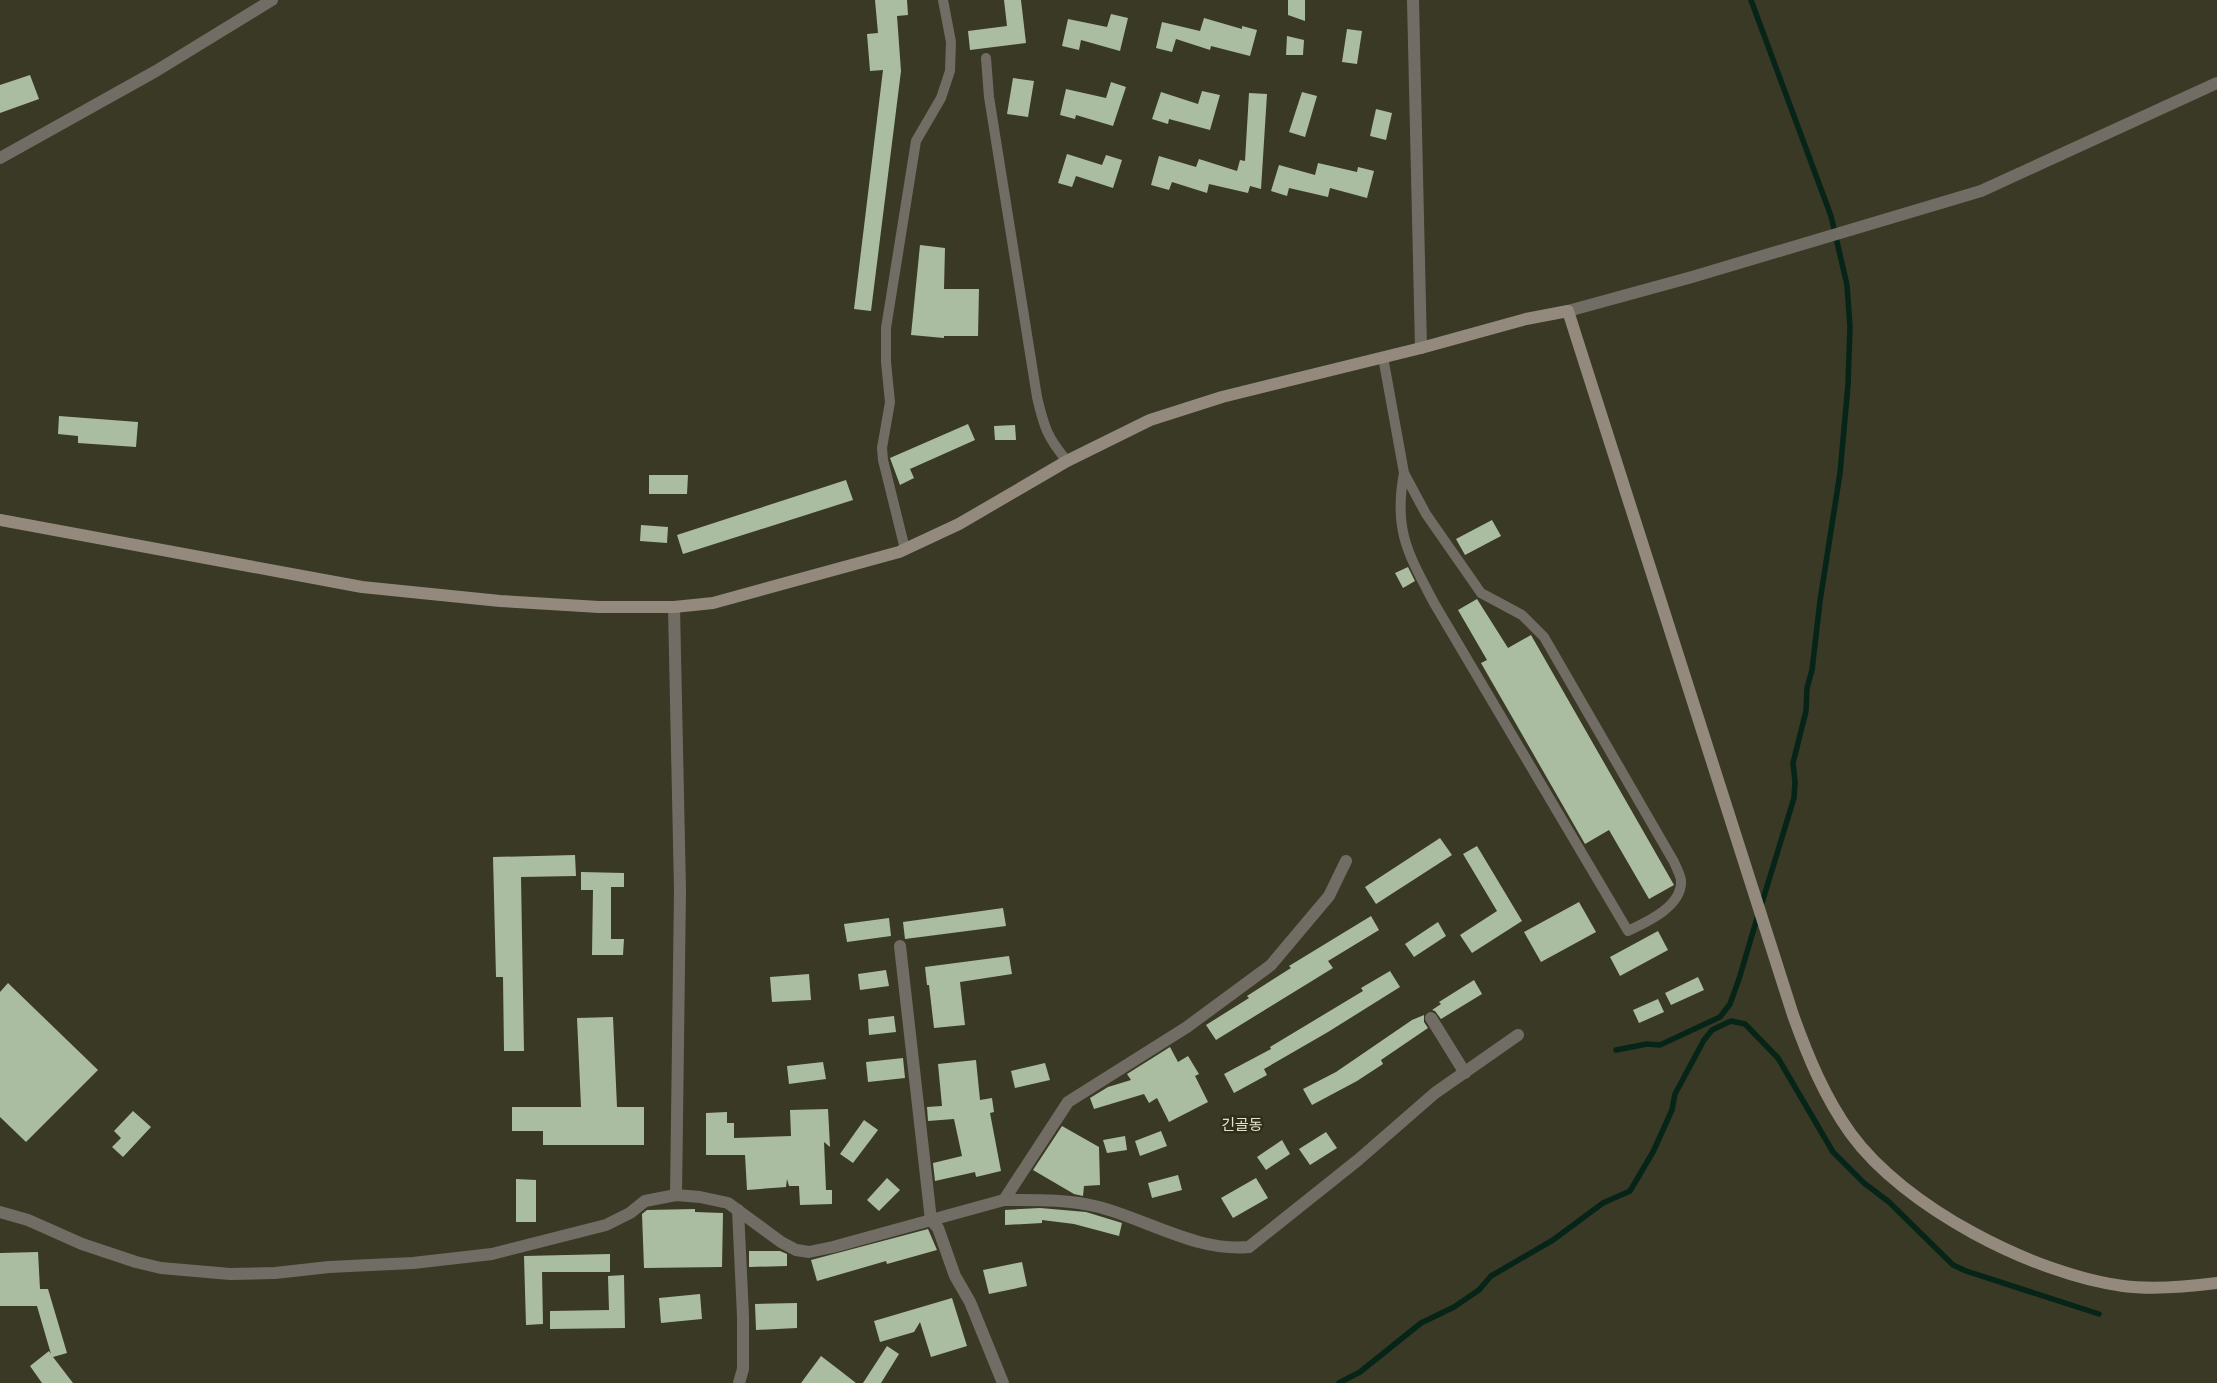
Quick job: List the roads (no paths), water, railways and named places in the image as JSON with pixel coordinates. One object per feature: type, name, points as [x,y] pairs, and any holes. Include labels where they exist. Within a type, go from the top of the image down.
[{"type":"main road","points":[[0,520],[362,587],[500,601],[599,607],[674,607],[713,603],[905,549],[958,524],[1067,460],[1150,420],[1222,397],[1421,348],[1526,319],[1568,311],[1793,1015],[1810,1060],[1832,1104],[1851,1134],[1869,1156],[1919,1200],[1978,1235],[2046,1265],[2081,1277],[2123,1286],[2179,1288],[2217,1282]]},
{"type":"street","points":[[0,158],[156,71],[272,0]]},
{"type":"street","points":[[1414,0],[1421,348]]},
{"type":"street","points":[[1568,311],[1692,277],[1981,191],[2217,83]]},
{"type":"street","points":[[674,607],[680,890],[676,1195]]},
{"type":"street","points":[[1004,1200],[1068,1102],[1187,1027],[1271,965],[1329,896],[1346,861]]},
{"type":"street","points":[[900,946],[931,1220],[938,1228],[955,1276],[970,1302],[1003,1383]]},
{"type":"street","points":[[1431,1018],[1465,1073]]},
{"type":"street","points":[[0,1212],[28,1220],[82,1244],[161,1268],[230,1274],[413,1263],[492,1254],[606,1224],[630,1212],[645,1201],[676,1195],[700,1197],[728,1203],[781,1242],[796,1250],[809,1252],[1004,1200],[1052,1200],[1098,1207],[1192,1240],[1230,1249],[1249,1247],[1358,1160],[1435,1093],[1518,1035]]},
{"type":"street","points":[[738,1210],[743,1316],[743,1369],[739,1383]]},
{"type":"lane","points":[[905,549],[883,460],[882,448],[890,402],[886,362],[886,328],[916,141],[941,98],[950,71],[950,42],[943,0]]},
{"type":"lane","points":[[986,58],[989,97],[1039,406],[1043,425],[1052,442],[1067,460]]},
{"type":"lane","points":[[1382,357],[1404,474],[1426,514],[1481,593],[1522,615],[1544,637],[1674,862],[1681,880],[1676,897],[1666,910],[1647,923],[1628,931],[1434,603],[1407,550],[1400,524],[1400,492],[1404,474]]},
{"type":"waterway","points":[[1751,0],[1831,216],[1847,285],[1850,327],[1848,385],[1840,473],[1820,601],[1812,670],[1807,688],[1806,711],[1793,763],[1794,798],[1761,906]]},
{"type":"waterway","points":[[1616,1050],[1647,1044],[1660,1045],[1720,1017],[1730,1004],[1758,915]]},
{"type":"waterway","points":[[1339,1383],[1360,1372],[1421,1323],[1454,1307],[1479,1290],[1491,1276],[1553,1240],[1603,1203],[1630,1191],[1653,1152],[1672,1110],[1675,1094],[1704,1040],[1712,1030],[1731,1021],[1745,1024],[1778,1058],[1833,1152],[1864,1183],[1889,1202],[1953,1265],[1966,1271],[2099,1314]]},
{"type":"district","name":"긴골동","points":[[1242,1124]]}]
